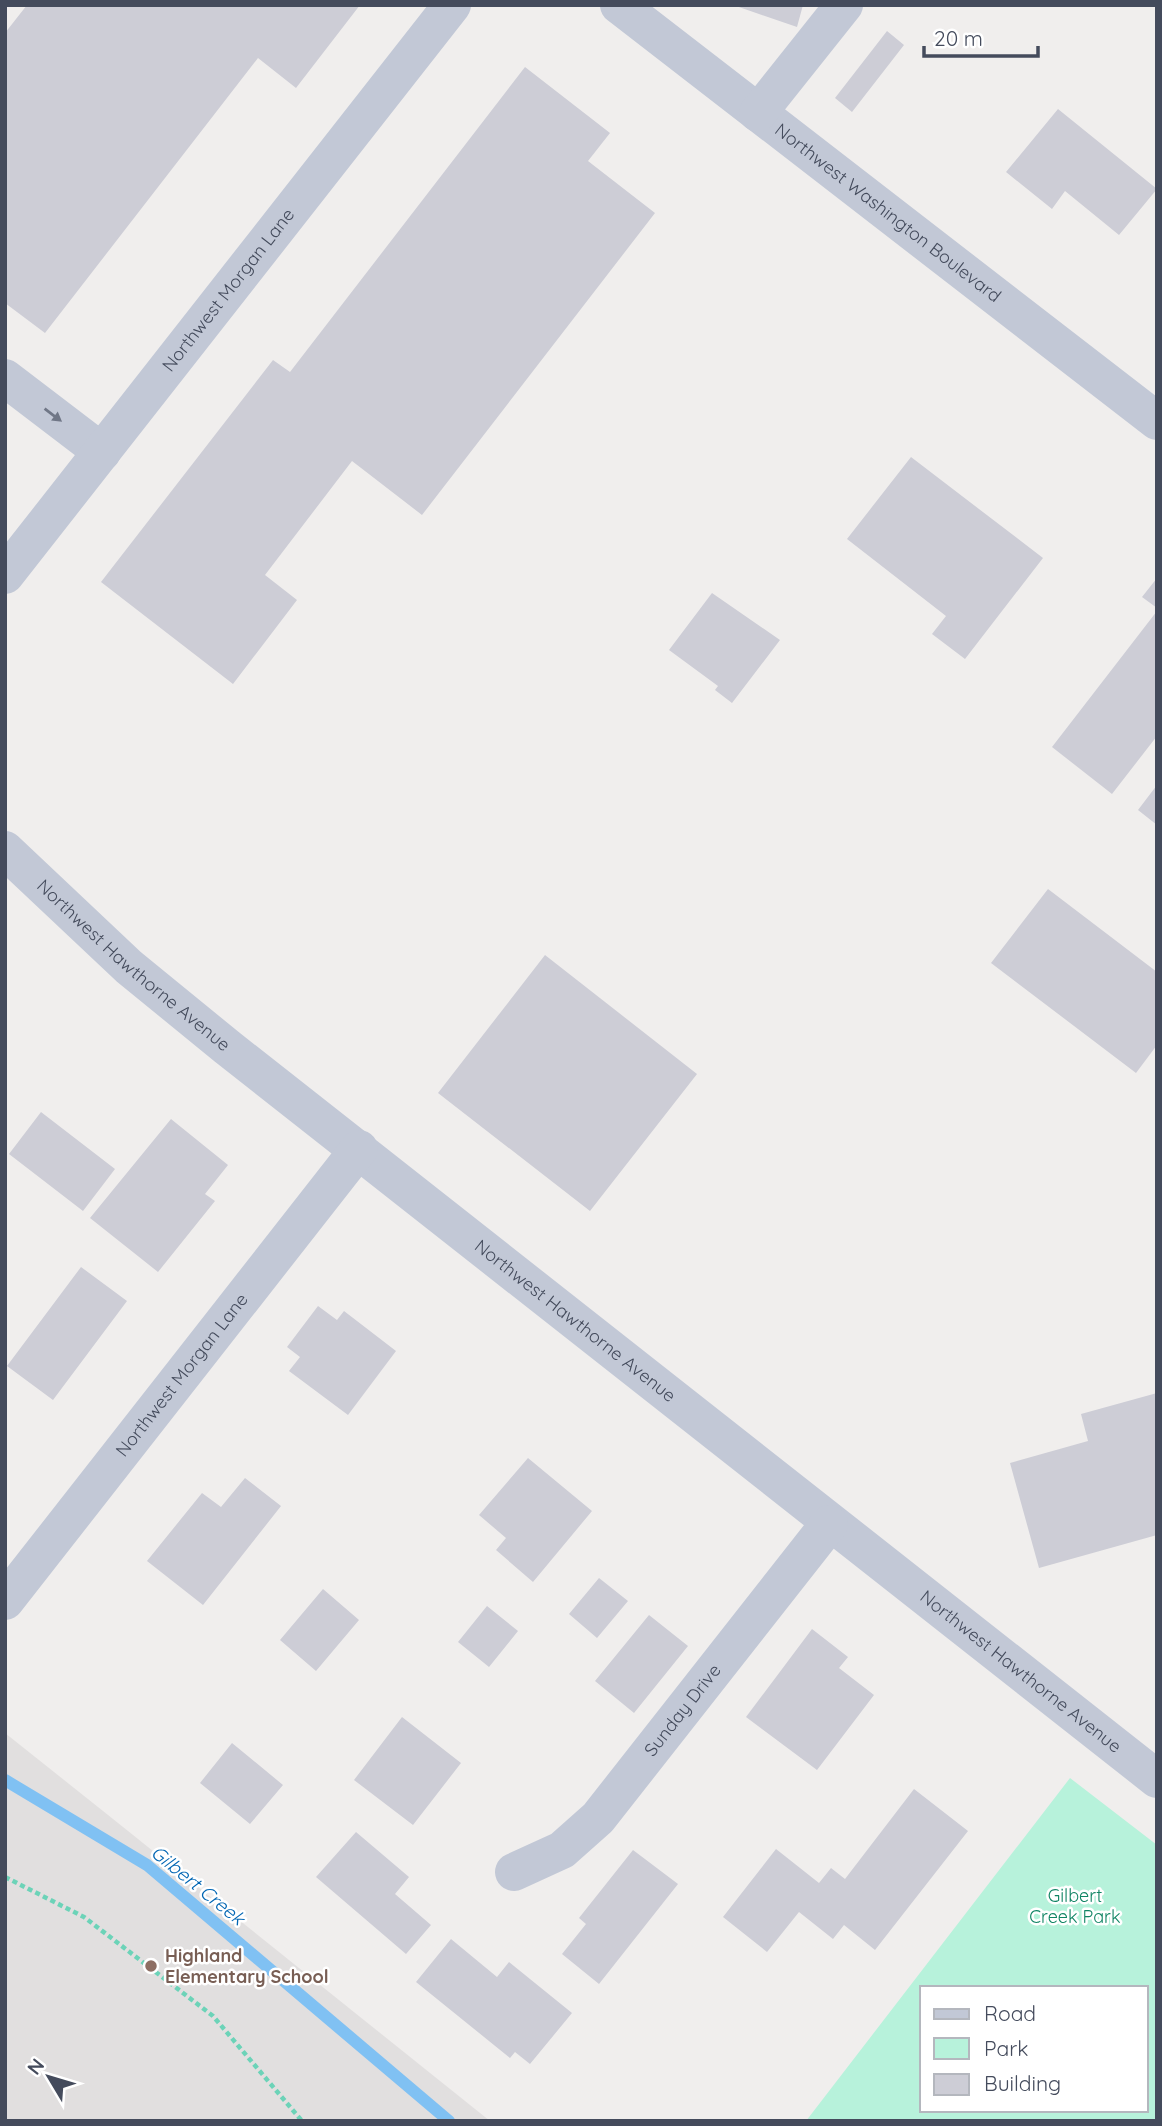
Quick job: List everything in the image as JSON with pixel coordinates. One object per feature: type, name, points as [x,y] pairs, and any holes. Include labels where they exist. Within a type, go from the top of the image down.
[{"type":"street","name":"Northwest Morgan Lane","points":[[5,575],[452,5]]},
{"type":"street","points":[[758,113],[844,5]]},
{"type":"street","name":"Northwest Washington Boulevard","points":[[644,13],[758,113],[1157,421]]},
{"type":"street","points":[[5,378],[102,452]]},
{"type":"street","name":"Northwest Hawthorne Avenue","points":[[5,850],[129,967],[829,1524],[1157,1779]]},
{"type":"street","name":"Northwest Morgan Lane","points":[[5,1601],[359,1149]]},
{"type":"street","name":"Sunday Drive","points":[[514,1872],[562,1850],[598,1818],[829,1524]]},
{"type":"path","points":[[5,1877],[84,1917],[213,2016],[302,2121]]},
{"type":"shaded area","name":"Highland Elementary School","points":[[5,1733],[103,1811],[490,2121],[5,2121]]},
{"type":"green space","name":"Gilbert Creek Park","points":[[1070,1778],[1157,1845],[1157,2121],[806,2121]]},
{"type":"building","points":[[27,5],[360,5],[296,88],[258,58],[45,333],[5,303],[5,33]]},
{"type":"building","points":[[737,5],[803,5],[797,27],[736,6]]},
{"type":"building","points":[[887,31],[904,45],[852,112],[835,98]]},
{"type":"building","points":[[525,67],[610,133],[588,161],[655,213],[422,515],[352,461],[265,575],[297,600],[233,684],[101,582],[273,360],[290,372]]},
{"type":"building","points":[[1058,109],[1157,189],[1119,235],[1065,191],[1052,209],[1006,172]]},
{"type":"building","points":[[911,457],[1043,558],[965,659],[932,634],[946,616],[847,539]]},
{"type":"building","points":[[1157,578],[1157,608],[1142,597]]},
{"type":"building","points":[[712,593],[780,640],[732,703],[715,690],[718,686],[669,650]]},
{"type":"building","points":[[1157,611],[1157,736],[1112,794],[1052,747]]},
{"type":"building","points":[[1157,785],[1157,825],[1138,810]]},
{"type":"building","points":[[1048,889],[1157,972],[1157,1045],[1136,1073],[991,963]]},
{"type":"building","points":[[545,955],[697,1074],[590,1211],[438,1093]]},
{"type":"building","points":[[41,1112],[115,1169],[83,1211],[9,1154]]},
{"type":"building","points":[[171,1119],[228,1165],[205,1194],[215,1201],[158,1272],[90,1218]]},
{"type":"building","points":[[81,1267],[127,1301],[53,1400],[7,1366]]},
{"type":"building","points":[[318,1306],[337,1320],[344,1311],[396,1351],[348,1415],[289,1371],[300,1357],[287,1347]]},
{"type":"building","points":[[1157,1393],[1157,1535],[1039,1568],[1010,1463],[1088,1441],[1081,1414]]},
{"type":"building","points":[[528,1458],[592,1511],[533,1582],[496,1550],[506,1538],[479,1515]]},
{"type":"building","points":[[245,1478],[281,1506],[203,1605],[147,1561],[202,1493],[221,1507]]},
{"type":"building","points":[[599,1578],[628,1601],[597,1638],[569,1614]]},
{"type":"building","points":[[323,1589],[359,1620],[316,1671],[280,1640]]},
{"type":"building","points":[[487,1606],[518,1631],[489,1667],[458,1642]]},
{"type":"building","points":[[649,1615],[688,1646],[634,1713],[595,1681]]},
{"type":"building","points":[[812,1629],[848,1657],[839,1668],[874,1695],[817,1770],[746,1717]]},
{"type":"building","points":[[402,1717],[461,1763],[413,1825],[354,1780]]},
{"type":"building","points":[[232,1743],[283,1785],[250,1824],[200,1783]]},
{"type":"building","points":[[914,1789],[968,1831],[875,1950],[844,1925],[833,1939],[799,1912],[767,1952],[723,1917],[776,1849],[819,1883],[831,1868],[845,1879]]},
{"type":"building","points":[[356,1832],[409,1877],[395,1894],[431,1925],[406,1954],[316,1877]]},
{"type":"building","points":[[633,1850],[678,1884],[599,1984],[562,1954],[586,1924],[579,1918]]},
{"type":"building","points":[[451,1939],[497,1977],[509,1962],[572,2013],[530,2064],[515,2052],[510,2058],[416,1982]]},
{"type":"waterway","name":"Gilbert Creek","points":[[5,1780],[147,1865],[449,2121]]},
{"type":"place","name":"Highland Elementary School","points":[[151,1966]]}]
